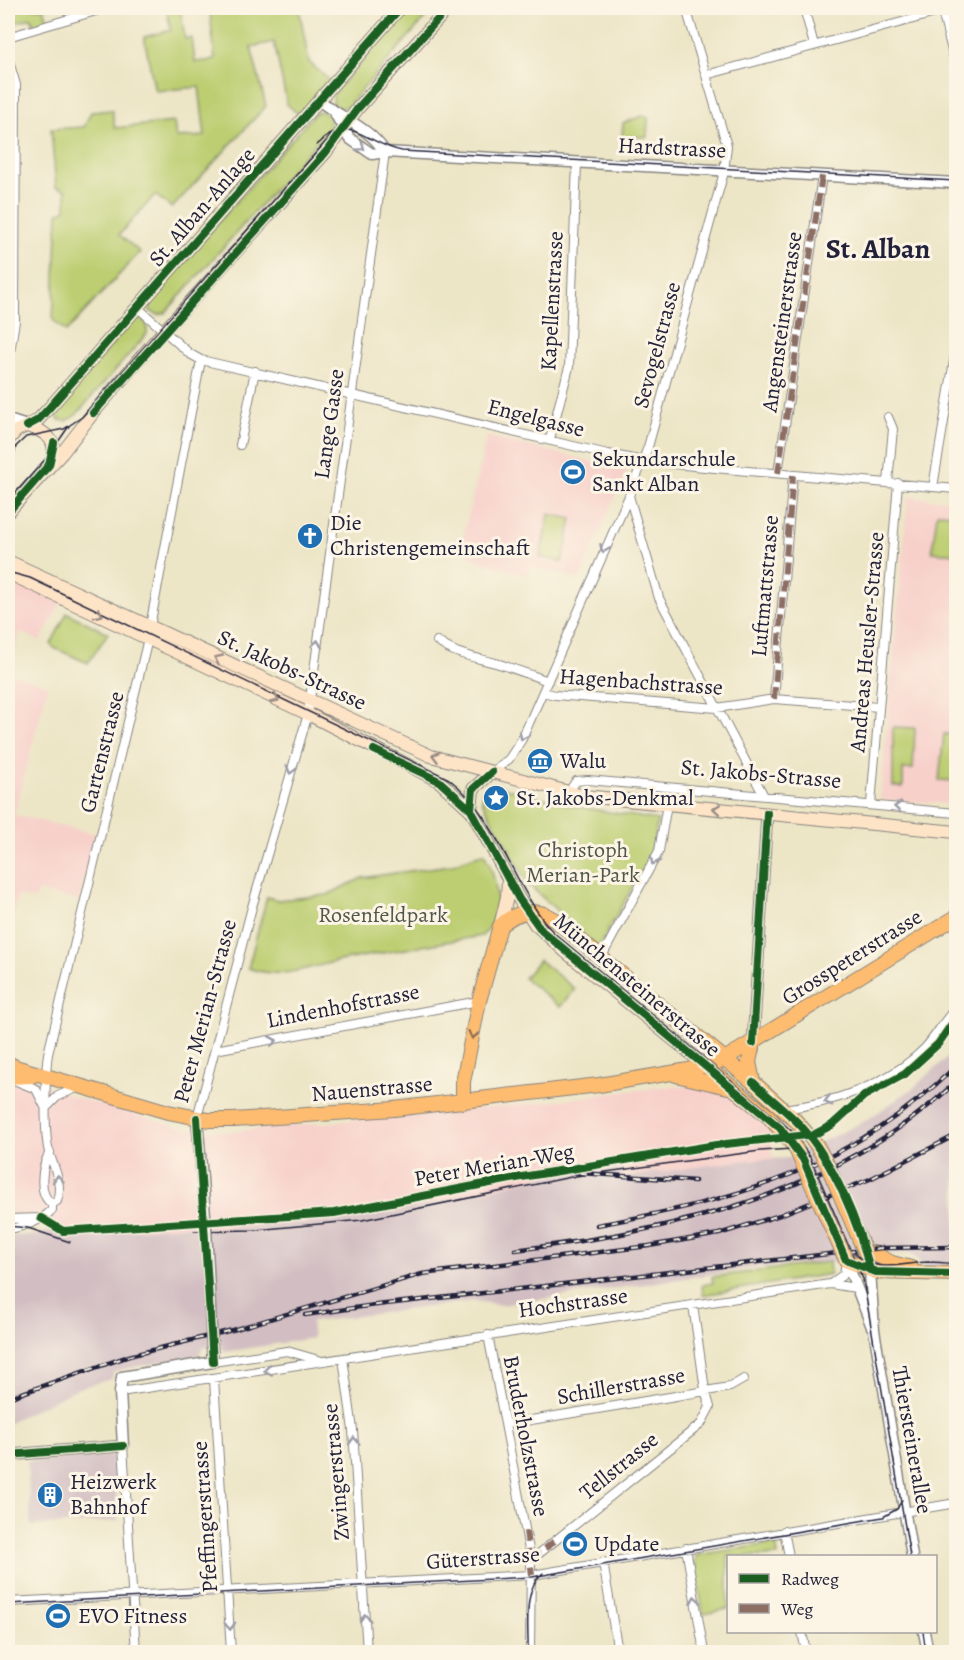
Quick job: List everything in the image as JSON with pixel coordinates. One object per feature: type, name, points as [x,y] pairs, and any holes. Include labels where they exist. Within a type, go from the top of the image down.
[{"type":"main road","name":"St. Alban-Anlage","points":[[8,440],[16,431],[27,426],[45,412],[400,8]]},
{"type":"main road","points":[[8,512],[62,453],[164,330],[326,152],[346,124],[448,8]]},
{"type":"main road","points":[[27,426],[45,433],[52,440],[54,449],[49,465]]},
{"type":"main road","name":"St. Jakobs-Strasse","points":[[8,561],[149,633],[308,708],[439,781],[471,810]]},
{"type":"main road","name":"St. Jakobs-Strasse","points":[[8,573],[149,633]]},
{"type":"main road","name":"St. Jakobs-Strasse","points":[[308,708],[431,756],[568,793],[957,832]]},
{"type":"main road","points":[[471,810],[472,789],[492,772]]},
{"type":"main road","name":"Münchensteinerstrasse","points":[[471,810],[526,911],[549,938],[743,1095],[774,1122],[795,1147],[846,1260]]},
{"type":"main road","points":[[463,1102],[463,1082],[479,1001],[507,897],[508,879]]},
{"type":"main road","points":[[500,926],[514,915],[526,911]]},
{"type":"main road","name":"Münchensteinerstrasse","points":[[526,911],[547,914],[783,1109],[816,1144],[866,1248]]},
{"type":"main road","name":"Grosspeterstrasse","points":[[706,1066],[723,1060],[753,1043],[957,917]]},
{"type":"main road","name":"Münchensteinerstrasse","points":[[753,1043],[749,1062],[753,1082]]},
{"type":"main road","name":"Nauenstrasse","points":[[9,1070],[45,1076],[197,1118],[250,1120],[463,1102],[671,1074],[706,1066]]},
{"type":"main road","points":[[671,1074],[723,1085],[743,1095]]},
{"type":"main road","points":[[866,1248],[892,1263],[927,1273]]},
{"type":"main road","points":[[866,1248],[871,1277]]},
{"type":"main road","points":[[846,1260],[871,1277],[890,1273],[957,1274]]},
{"type":"street","points":[[8,37],[106,8]]},
{"type":"street","name":"Sevogelstrasse","points":[[492,772],[515,751],[548,681],[643,461],[724,170],[727,146],[686,8]]},
{"type":"street","points":[[804,8],[814,45]]},
{"type":"street","points":[[706,75],[941,9],[954,8]]},
{"type":"street","points":[[941,9],[957,66]]},
{"type":"street","points":[[8,58],[16,85],[11,287],[15,321],[8,365]]},
{"type":"street","name":"Hardstrasse","points":[[319,100],[346,124],[361,126],[385,152]]},
{"type":"street","name":"Hardstrasse","points":[[346,124],[349,138],[367,152],[376,154],[385,152],[957,183]]},
{"type":"street","name":"Lange Gasse","points":[[308,708],[385,152]]},
{"type":"street","name":"Kapellenstrasse","points":[[550,440],[569,367],[577,163]]},
{"type":"street","name":"Angensteinerstrasse","points":[[778,473],[822,176]]},
{"type":"street","name":"Engelgasse","points":[[137,307],[201,360],[643,461],[957,489]]},
{"type":"street","points":[[933,487],[957,350]]},
{"type":"street","name":"Gartenstrasse","points":[[50,1152],[43,1172],[44,1193],[52,1204],[57,1201],[58,1195],[57,1168],[50,1152],[45,1076],[48,1053],[149,633],[201,360]]},
{"type":"street","points":[[240,445],[255,371]]},
{"type":"street","points":[[888,417],[893,429],[888,482]]},
{"type":"street","points":[[8,420],[27,426]]},
{"type":"street","name":"Luftmattstrasse","points":[[774,699],[793,475]]},
{"type":"street","name":"Andreas Heusler-Strasse","points":[[871,804],[898,483]]},
{"type":"street","points":[[629,496],[659,598],[765,796]]},
{"type":"street","points":[[437,641],[447,649],[465,656],[548,681]]},
{"type":"street","name":"Hagenbachstrasse","points":[[543,692],[555,695],[717,708],[774,699],[879,707]]},
{"type":"street","name":"Peter Merian-Strasse","points":[[213,1362],[206,1223],[197,1118],[308,708]]},
{"type":"street","name":"St. Jakobs-Strasse","points":[[568,793],[573,783],[583,779],[957,813]]},
{"type":"street","points":[[601,958],[659,851],[667,804]]},
{"type":"street","points":[[753,1043],[767,813]]},
{"type":"street","points":[[8,921],[10,927],[8,936]]},
{"type":"street","name":"Lindenhofstrasse","points":[[215,1050],[479,1001]]},
{"type":"street","points":[[783,1109],[829,1102],[895,1073],[926,1047],[957,1008]]},
{"type":"street","points":[[9,1070],[36,1089],[48,1110],[62,1094],[81,1086]]},
{"type":"street","points":[[8,1229],[22,1227],[41,1218],[51,1210],[52,1204]]},
{"type":"street","points":[[8,1220],[41,1218]]},
{"type":"street","points":[[830,1284],[844,1274],[846,1260]]},
{"type":"street","name":"Thiersteinerallee","points":[[846,1260],[874,1330]]},
{"type":"street","points":[[856,1288],[871,1277]]},
{"type":"street","name":"Thiersteinerallee","points":[[871,1277],[874,1330],[909,1510],[912,1555]]},
{"type":"street","name":"Hochstrasse","points":[[322,1361],[287,1351],[125,1375],[121,1379],[120,1392],[830,1284],[856,1288]]},
{"type":"street","name":"Tellstrasse","points":[[531,1560],[701,1424],[710,1407],[705,1390],[693,1305]]},
{"type":"street","name":"Bruderholzstrasse","points":[[488,1335],[507,1424],[531,1560],[530,1653]]},
{"type":"street","name":"Zwingerstrasse","points":[[343,1358],[353,1430],[367,1653]]},
{"type":"street","name":"Pfeffingerstrasse","points":[[214,1379],[229,1591],[231,1653]]},
{"type":"street","points":[[705,1390],[730,1387],[744,1379]]},
{"type":"street","name":"Schillerstrasse","points":[[507,1424],[705,1390]]},
{"type":"street","points":[[120,1392],[136,1653]]},
{"type":"street","points":[[8,1455],[123,1446]]},
{"type":"street","name":"Güterstrasse","points":[[8,1602],[532,1575],[957,1503]]},
{"type":"street","points":[[784,1532],[789,1555]]},
{"type":"street","points":[[686,1548],[704,1653]]},
{"type":"street","points":[[603,1562],[618,1653]]},
{"type":"street","points":[[802,1633],[806,1653]]},
{"type":"street","points":[[924,1633],[928,1653]]},
{"type":"shaded area","points":[[487,436],[627,470],[579,579],[531,567],[528,576],[475,559],[460,549]]},
{"type":"shaded area","points":[[908,497],[956,501],[956,804],[880,800]]},
{"type":"shaded area","points":[[8,577],[63,600],[40,641],[20,632],[8,671]]},
{"type":"shaded area","points":[[8,673],[48,685],[14,815],[96,834],[79,901],[37,891],[34,900],[18,896],[8,932]]},
{"type":"shaded area","points":[[956,1050],[956,1268],[924,1266],[912,1254],[884,1253],[843,1257],[843,1261],[760,1267],[502,1305],[475,1301],[311,1322],[313,1338],[225,1352],[220,1344],[202,1348],[200,1355],[114,1372],[111,1379],[79,1388],[13,1420],[8,1425],[8,1236],[34,1235],[54,1230],[65,1233],[192,1226],[221,1228],[348,1219],[414,1208],[550,1174],[622,1165],[624,1177],[749,1160],[788,1158],[867,1120],[912,1089]]},
{"type":"shaded area","points":[[8,1079],[42,1084],[71,1096],[186,1129],[229,1132],[538,1103],[662,1087],[696,1086],[726,1093],[770,1130],[773,1159],[624,1177],[621,1166],[550,1174],[414,1208],[348,1219],[221,1228],[192,1226],[65,1233],[54,1230],[38,1214],[8,1216]]},
{"type":"shaded area","name":"Heizwerk Bahnhof","points":[[114,1456],[118,1521],[31,1526],[27,1461]]},
{"type":"green space","points":[[17,8],[44,8],[48,21],[35,26],[31,18],[11,24],[8,11]]},
{"type":"green space","points":[[166,8],[180,8],[185,39],[192,38],[195,62],[215,60],[210,12],[228,8],[299,8],[309,62],[329,80],[299,115],[287,104],[274,42],[251,47],[266,106],[172,208],[155,195],[119,235],[140,252],[66,332],[53,320],[58,213],[66,209],[66,190],[56,187],[51,129],[84,127],[91,112],[112,110],[115,128],[174,122],[176,138],[205,136],[199,87],[155,91],[144,37],[171,30]]},
{"type":"green space","points":[[408,8],[434,8],[347,107],[338,108],[333,103],[333,94]]},
{"type":"green space","points":[[322,111],[330,117],[330,127],[165,313],[158,315],[150,311],[150,299],[315,113]]},
{"type":"green space","points":[[642,116],[648,117],[647,137],[622,137],[623,123]]},
{"type":"green space","points":[[139,318],[147,324],[147,334],[76,415],[67,421],[59,420],[56,414],[57,407],[134,319]]},
{"type":"green space","points":[[937,513],[956,514],[956,554],[932,552]]},
{"type":"green space","points":[[549,514],[572,519],[562,562],[540,557]]},
{"type":"green space","points":[[67,613],[108,633],[88,663],[54,648],[51,644]]},
{"type":"green space","points":[[893,727],[915,728],[913,769],[903,769],[903,787],[893,786]]},
{"type":"green space","points":[[944,734],[956,735],[956,781],[939,780]]},
{"type":"green space","name":"Christoph Merian-Park","points":[[494,785],[573,806],[658,820],[650,857],[598,948],[528,884],[482,801],[483,791]]},
{"type":"green space","name":"Rosenfeldpark","points":[[484,853],[489,863],[497,895],[494,917],[482,936],[344,960],[285,973],[261,972],[248,968],[267,897],[278,900],[327,895],[362,878],[450,865]]},
{"type":"green space","points":[[539,960],[575,989],[560,1007],[524,978]]},
{"type":"green space","points":[[829,1262],[830,1274],[703,1295],[702,1285],[713,1283],[712,1277]]},
{"type":"green space","points":[[776,1543],[778,1555],[727,1555],[727,1609],[703,1614],[695,1561],[697,1555]]},
{"type":"tram line","points":[[8,454],[26,437],[64,429],[82,417],[444,8]]},
{"type":"tram line","points":[[317,145],[329,135],[349,130],[402,151],[956,181]]},
{"type":"tram line","points":[[8,501],[49,455],[69,426]]},
{"type":"tram line","points":[[8,475],[16,447]]},
{"type":"tram line","points":[[8,572],[30,578],[449,779],[481,813],[539,915],[554,933],[793,1132],[810,1157],[863,1279],[910,1555]]},
{"type":"tram line","points":[[194,1231],[255,1230],[362,1220],[576,1176],[760,1151],[792,1149],[810,1157]]},
{"type":"tram line","points":[[8,1226],[28,1228],[70,1242]]},
{"type":"tram line","points":[[854,1252],[862,1259],[879,1266],[928,1262],[956,1264]]},
{"type":"tram line","points":[[8,1604],[532,1577],[883,1517],[897,1509],[902,1500]]},
{"type":"tram line","points":[[528,1652],[529,1599],[536,1580],[543,1573]]},
{"type":"tram line","points":[[923,1633],[926,1652]]},
{"type":"railway","points":[[597,1225],[698,1204],[790,1175],[833,1155],[874,1131],[915,1102],[956,1066]]},
{"type":"railway","points":[[515,1250],[634,1232],[750,1201],[805,1180],[859,1153],[909,1121],[956,1082]]},
{"type":"railway","points":[[8,1398],[129,1356],[236,1329],[422,1274],[649,1246],[719,1234],[780,1215],[870,1179],[956,1135]]},
{"type":"railway","points":[[566,1172],[695,1181]]},
{"type":"railway","points":[[305,1315],[882,1248],[956,1247]]},
{"type":"marked path","points":[[778,473],[822,176]]},
{"type":"marked path","points":[[774,699],[793,475]]},
{"type":"marked path","points":[[526,1531],[532,1575]]},
{"type":"marked path","points":[[531,1560],[557,1539]]},
{"type":"cycle path","points":[[27,426],[38,420],[50,407],[400,8]]},
{"type":"cycle path","points":[[93,413],[326,152],[358,108],[448,8]]},
{"type":"cycle path","points":[[8,512],[49,465],[54,443]]},
{"type":"cycle path","points":[[374,750],[439,781],[471,810]]},
{"type":"cycle path","points":[[492,772],[473,789],[471,810],[519,899],[542,931],[780,1128],[803,1159],[846,1260],[876,1272],[956,1274]]},
{"type":"cycle path","points":[[753,1043],[767,813]]},
{"type":"cycle path","points":[[815,1134],[832,1125],[864,1096],[905,1074],[938,1044],[956,1018]]},
{"type":"cycle path","points":[[753,1082],[801,1126],[824,1157],[852,1213],[870,1270]]},
{"type":"cycle path","points":[[197,1118],[213,1362]]},
{"type":"cycle path","name":"Peter Merian-Weg","points":[[41,1218],[63,1231],[334,1213],[516,1178],[716,1145],[808,1135]]},
{"type":"cycle path","points":[[8,1455],[123,1446]]},
{"type":"place","name":"Sekundarschule Sankt Alban","points":[[573,472]]},
{"type":"place","name":"Die Christengemeinschaft","points":[[310,536]]},
{"type":"place","name":"Walu","points":[[540,761]]},
{"type":"place","name":"St. Jakobs-Denkmal","points":[[496,798]]},
{"type":"place","name":"Heizwerk Bahnhof","points":[[50,1495]]},
{"type":"place","name":"Update","points":[[575,1544]]},
{"type":"place","name":"EVO Fitness","points":[[58,1616]]},
{"type":"district","name":"St. Alban","points":[[878,249]]}]
